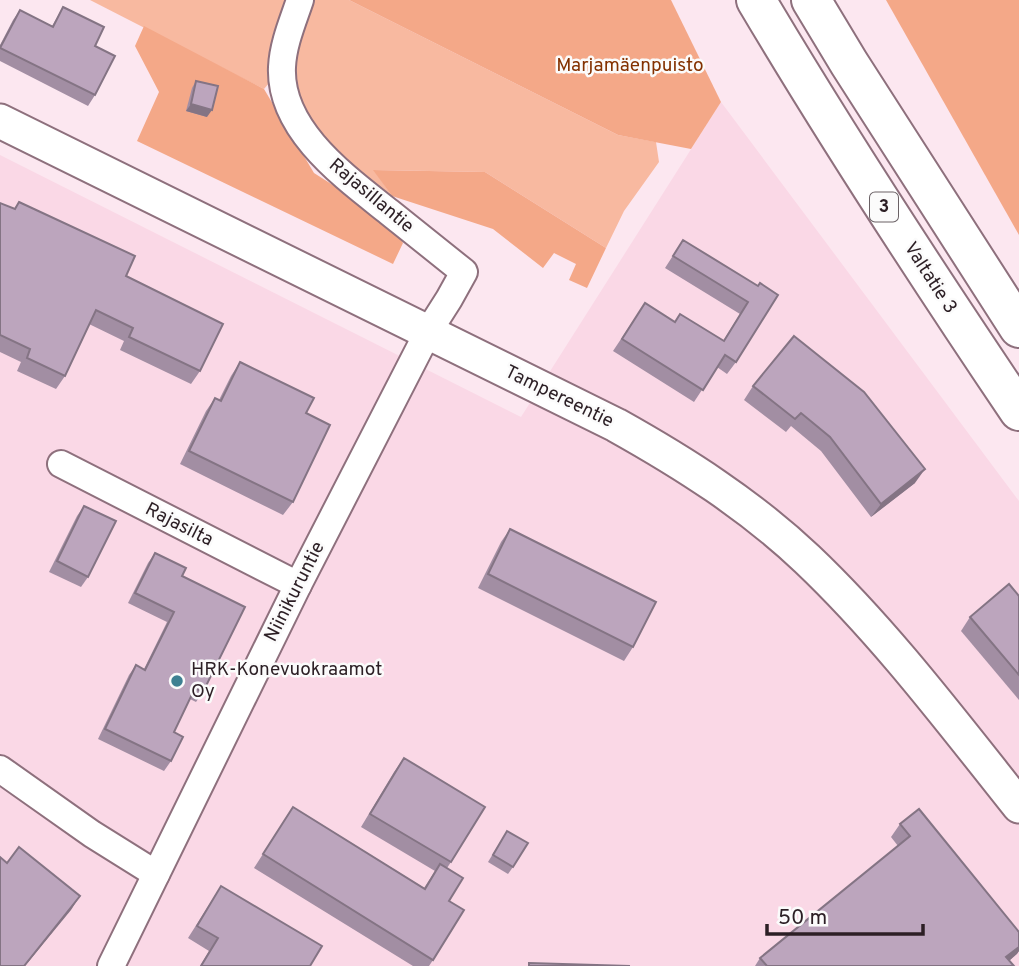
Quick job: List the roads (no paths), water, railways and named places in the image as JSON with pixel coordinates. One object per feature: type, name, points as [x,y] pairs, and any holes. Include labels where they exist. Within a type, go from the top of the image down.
[{"type":"highway","name":"Valtatie 3","points":[[756,0],[809,90],[927,275],[1019,411]]},
{"type":"highway","name":"3","points":[[811,0],[1019,328]]},
{"type":"main road","name":"Tampereentie","points":[[0,121],[616,425],[672,456],[745,506],[806,558],[855,608],[1019,806]]},
{"type":"street","name":"Rajasillantie","points":[[300,0],[285,48],[282,68],[290,104],[304,131],[340,173],[464,272],[428,332]]},
{"type":"street","name":"Niinikuruntie","points":[[111,966],[298,585],[428,332]]},
{"type":"street","name":"Rajasilta","points":[[61,464],[298,585]]},
{"type":"street","points":[[0,769],[92,834],[156,874]]},
{"type":"place","name":"HRK-Konevuokraamot Oy","points":[[177,681]]},
{"type":"park label","name":"Marjamäenpuisto","points":[[630,66]]}]
